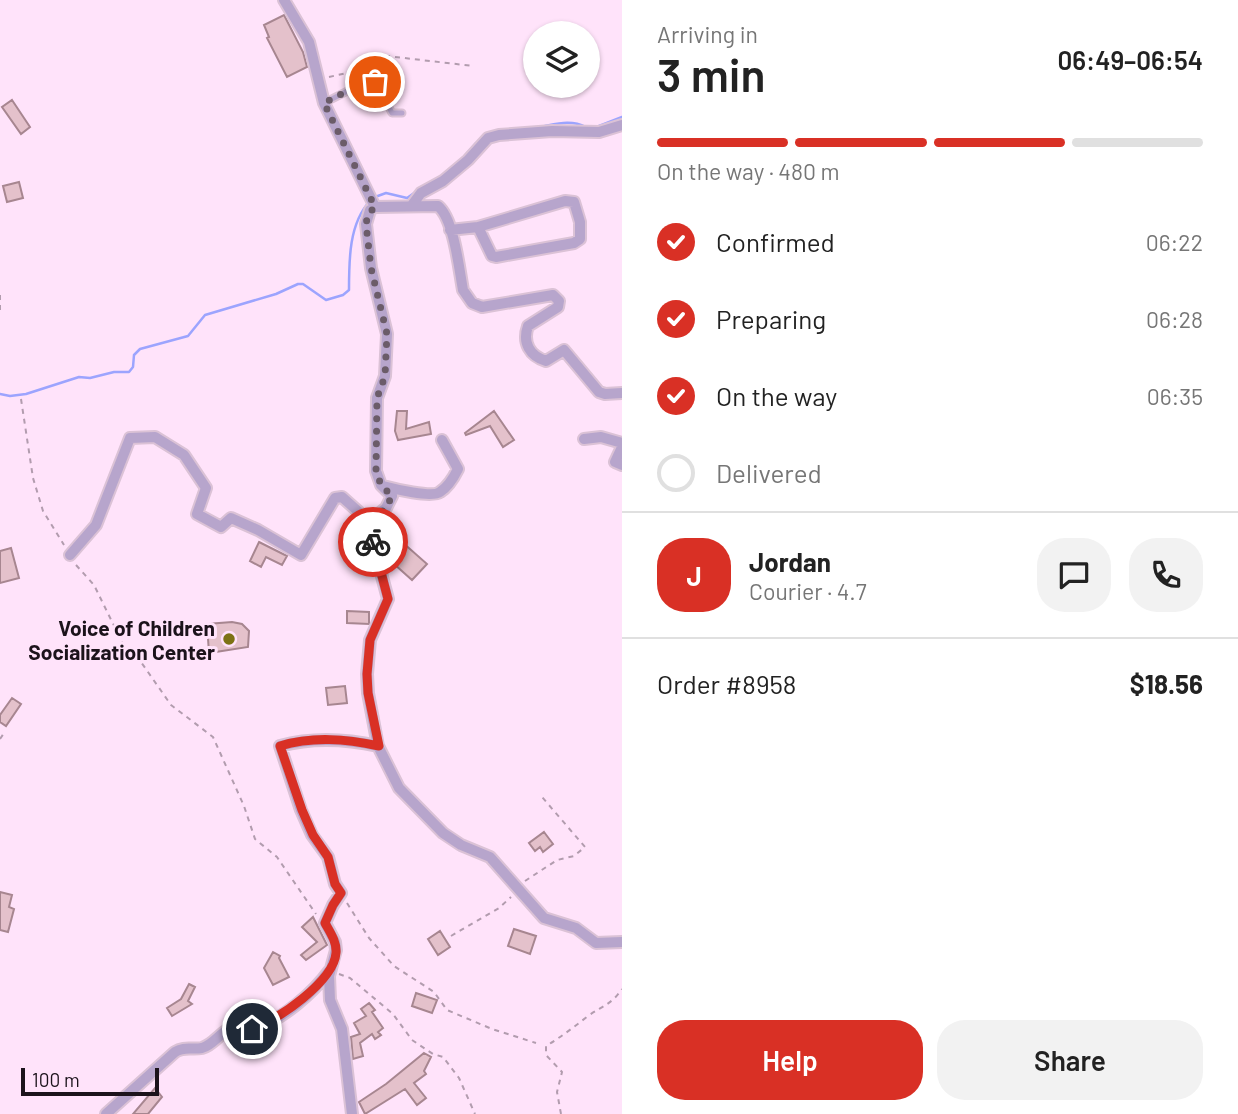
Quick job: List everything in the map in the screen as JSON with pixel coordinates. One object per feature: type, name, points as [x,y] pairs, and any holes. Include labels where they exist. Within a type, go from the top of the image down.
[{"type":"street","points":[[284,0],[309,42],[324,103],[372,201],[366,224],[371,268],[387,334],[385,376],[377,398],[376,471],[381,485],[392,496],[391,501],[370,522],[369,528],[388,599],[370,640],[367,674],[368,693],[379,746],[399,788],[443,833],[461,845],[490,857],[530,899],[544,918],[576,928],[596,943],[622,942]]},
{"type":"street","points":[[412,205],[421,193],[443,181],[468,160],[488,138],[552,131],[599,132],[622,125]]},
{"type":"street","points":[[372,201],[438,206],[444,211],[450,230],[463,290],[472,303],[482,307],[553,295],[559,301],[558,307],[528,326],[525,340],[528,348],[546,361],[564,350],[599,392],[622,393]]},
{"type":"street","points":[[450,230],[478,227],[565,201],[573,202],[582,233],[580,239],[574,243],[496,257],[492,256],[478,227]]},
{"type":"street","points":[[69,555],[96,525],[130,438],[155,437],[184,455],[206,488],[197,514],[221,527],[231,518],[301,555],[335,498],[342,497],[350,502],[370,522]]},
{"type":"street","points":[[584,439],[601,437],[622,445],[615,462],[622,465]]},
{"type":"street","points":[[381,485],[406,492],[435,495],[441,492],[458,469],[442,440]]},
{"type":"street","points":[[352,1114],[342,1029],[330,1000],[331,968],[337,950],[325,923],[341,893],[335,884],[328,857],[313,835],[302,810],[280,746],[334,739],[379,746]]},
{"type":"street","points":[[106,1114],[179,1049],[206,1046],[229,1029],[252,1029],[268,1022],[312,989],[331,968]]},
{"type":"lane","points":[[324,103],[363,83],[375,82],[392,113],[402,113]]},
{"type":"path","points":[[318,81],[351,72],[387,56],[473,66]]},
{"type":"path","points":[[0,295],[0,311]]},
{"type":"path","points":[[21,399],[33,478],[43,511],[69,555],[94,585],[123,644],[141,662],[171,705],[213,737],[244,806],[255,839],[278,857],[319,918]]},
{"type":"path","points":[[0,739],[4,733]]},
{"type":"path","points":[[451,936],[499,908],[517,888],[557,860],[574,856],[585,846],[542,797]]},
{"type":"path","points":[[345,898],[369,938],[394,966],[435,992],[447,1010],[492,1029],[536,1043]]},
{"type":"path","points":[[331,968],[350,978],[393,1014],[412,1040],[433,1054],[443,1057],[459,1078],[475,1114]]},
{"type":"path","points":[[561,1114],[557,1092],[562,1072],[545,1055],[547,1046],[588,1016],[613,1002],[622,989]]},
{"type":"building","points":[[284,15],[303,52],[307,67],[287,77],[267,38],[269,37],[264,25]]},
{"type":"building","points":[[12,100],[30,127],[21,134],[2,107]]},
{"type":"building","points":[[19,182],[23,198],[7,202],[3,186]]},
{"type":"building","points":[[397,411],[407,411],[406,429],[429,422],[431,434],[398,440],[395,431]]},
{"type":"building","points":[[494,411],[514,440],[503,447],[490,426],[466,435],[465,433]]},
{"type":"building","points":[[393,534],[427,564],[412,580],[384,555],[382,546]]},
{"type":"building","points":[[259,542],[287,556],[282,565],[266,557],[261,567],[250,561]]},
{"type":"building","points":[[11,548],[19,578],[0,583],[0,551]]},
{"type":"building","points":[[347,611],[369,612],[369,624],[347,623]]},
{"type":"building","name":"Voice of Children Socialization Center","points":[[207,624],[242,624],[249,631],[248,647],[209,653]]},
{"type":"building","points":[[345,686],[347,703],[328,705],[326,688]]},
{"type":"building","points":[[12,698],[21,704],[6,726],[0,722],[0,715]]},
{"type":"building","points":[[544,832],[553,844],[543,852],[540,847],[535,851],[529,843]]},
{"type":"building","points":[[0,892],[12,895],[9,907],[14,909],[8,932],[0,930]]},
{"type":"building","points":[[313,917],[327,945],[306,960],[301,955],[317,942],[302,927]]},
{"type":"building","points":[[514,929],[536,936],[530,954],[508,946]]},
{"type":"building","points":[[440,931],[450,947],[438,955],[428,939]]},
{"type":"building","points":[[273,952],[280,956],[289,977],[273,985],[264,968]]},
{"type":"building","points":[[189,984],[195,987],[188,1001],[192,1004],[172,1016],[167,1008],[181,999]]},
{"type":"building","points":[[416,993],[437,1000],[432,1013],[412,1006]]},
{"type":"building","points":[[369,1003],[383,1028],[378,1032],[381,1035],[375,1039],[372,1034],[360,1043],[363,1056],[353,1059],[351,1037],[360,1034],[354,1023],[366,1016],[361,1009]]},
{"type":"building","points":[[424,1053],[431,1057],[424,1071],[426,1074],[414,1083],[426,1098],[417,1105],[405,1089],[365,1114],[359,1102]]},
{"type":"building","points":[[155,1088],[162,1097],[148,1114],[133,1114]]},
{"type":"waterway","points":[[599,126],[622,117]]},
{"type":"waterway","points":[[545,126],[571,123],[586,127]]},
{"type":"waterway","points":[[462,159],[476,143]]},
{"type":"waterway","points":[[375,197],[386,193],[407,198],[417,191]]},
{"type":"waterway","points":[[0,394],[26,394],[79,377],[129,372],[133,367],[134,355],[140,349],[188,336],[205,315],[276,294],[298,284],[303,284],[326,300],[343,295],[349,290],[354,231],[370,201]]},
{"type":"way so far","points":[[373,542],[369,522],[386,508],[392,496],[377,478],[375,459],[377,398],[385,376],[387,334],[371,268],[366,224],[370,210],[375,207],[324,103],[363,83],[375,82]]},
{"type":"place","name":"Voice of Children Socialization Center","points":[[229,639]]},
{"type":"route","points":[[252,1029],[281,1014],[321,981],[331,968],[337,950],[325,923],[341,893],[335,884],[328,857],[313,835],[302,810],[280,746],[334,739],[379,746],[368,693],[368,652],[370,640],[388,599],[373,542]]}]
